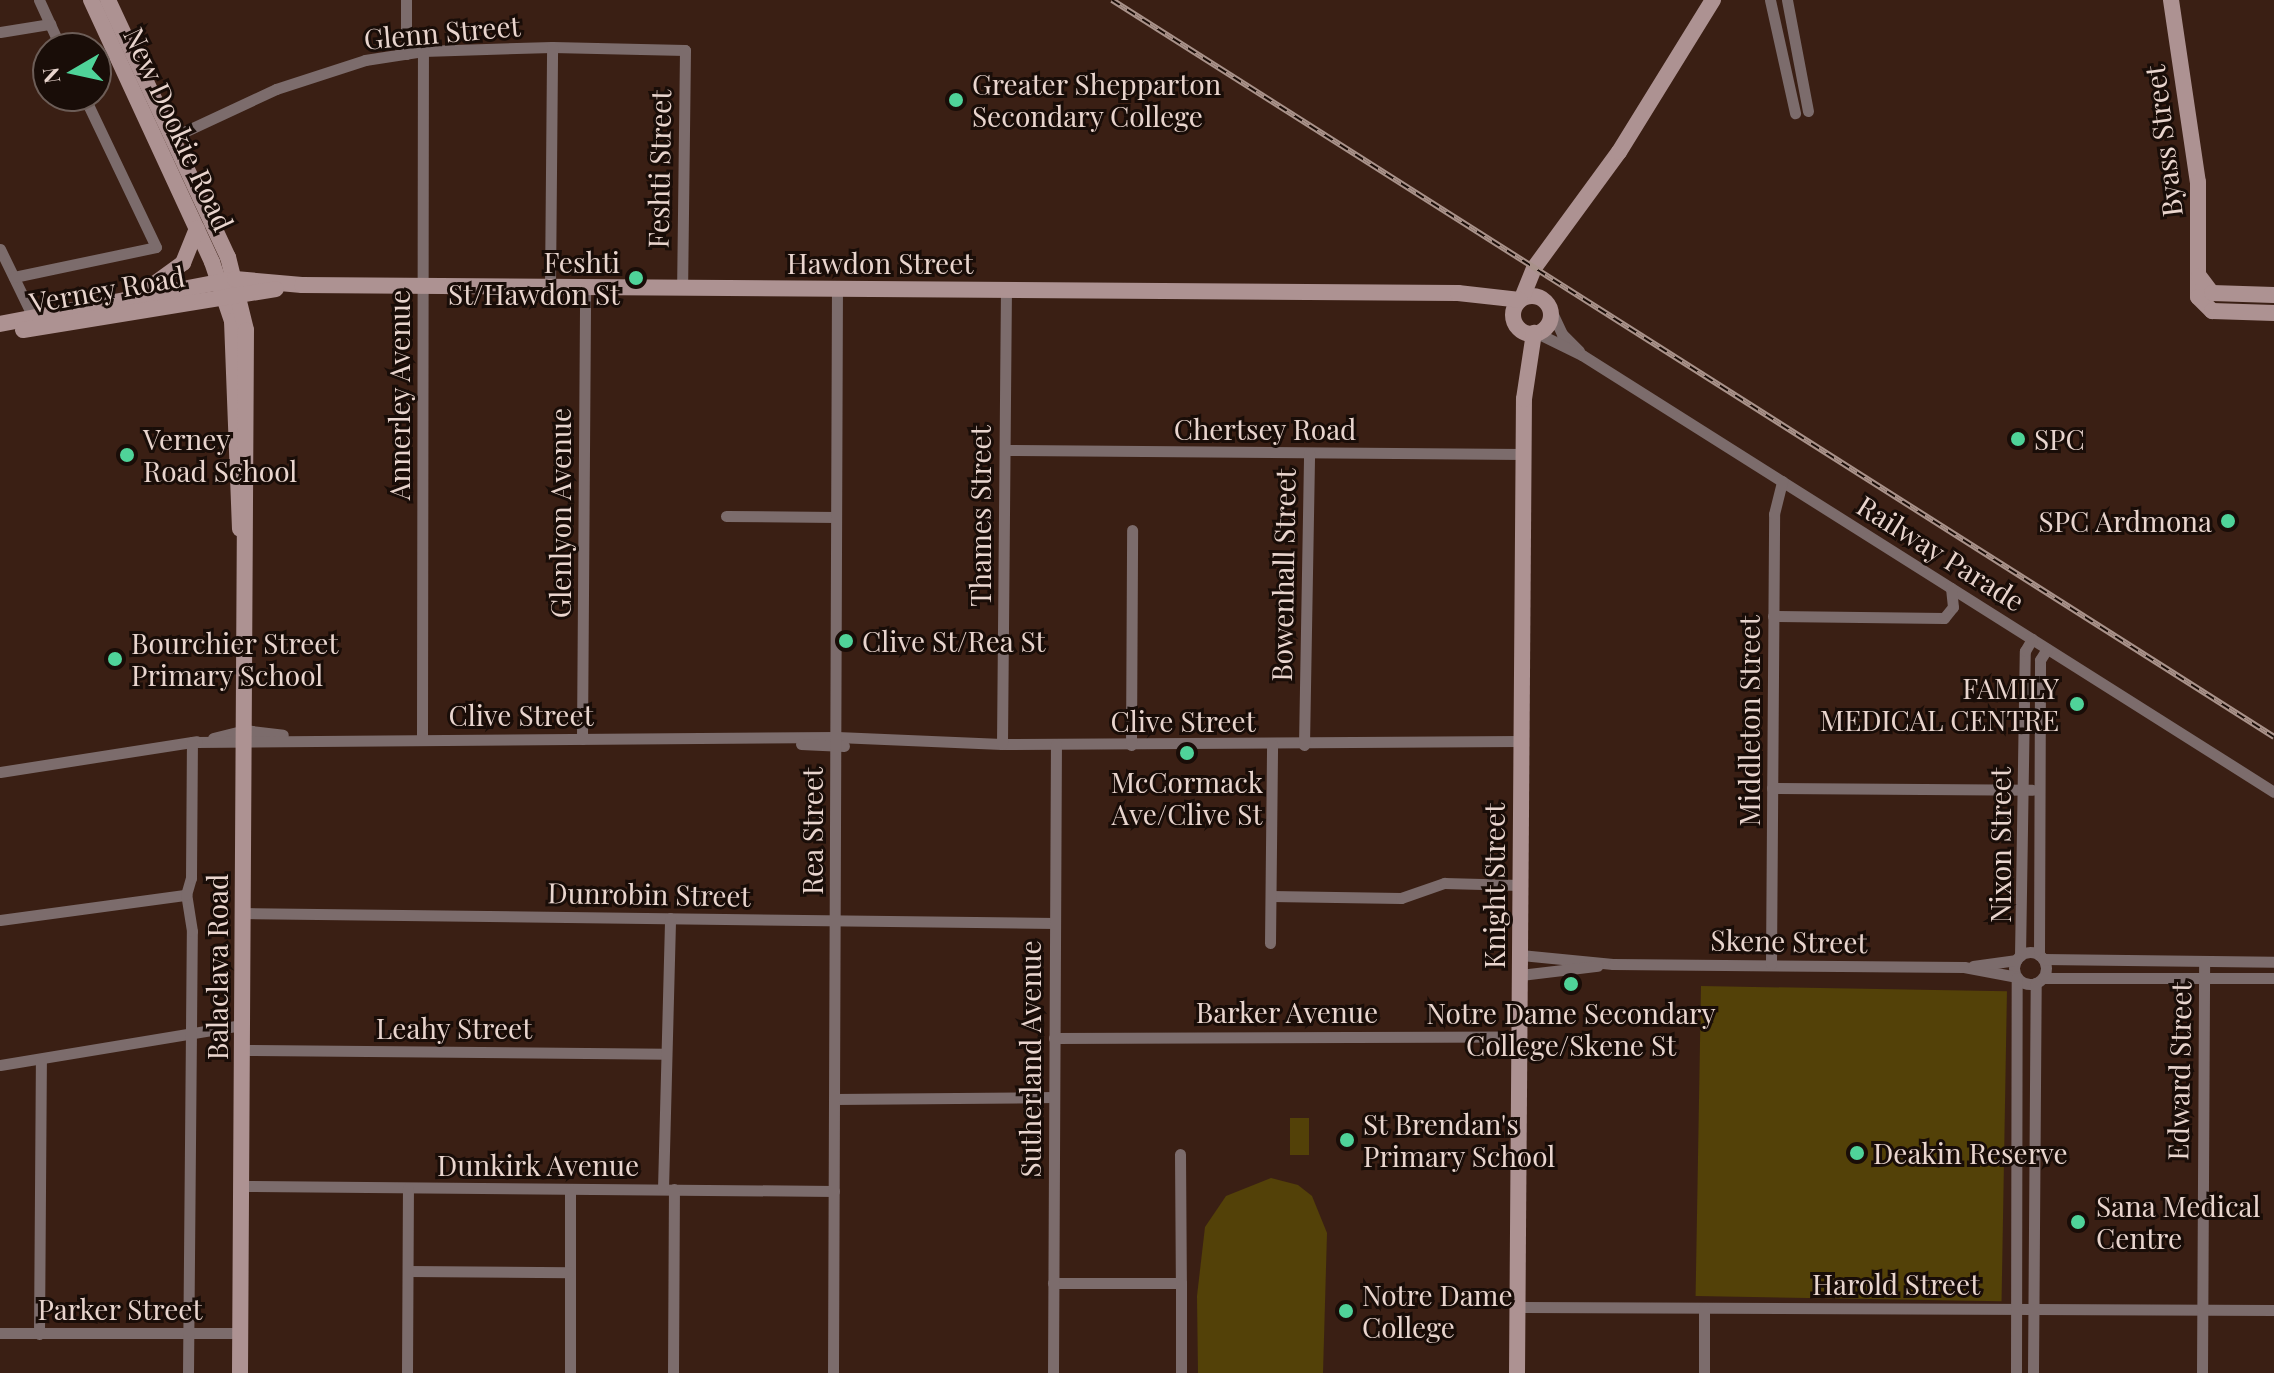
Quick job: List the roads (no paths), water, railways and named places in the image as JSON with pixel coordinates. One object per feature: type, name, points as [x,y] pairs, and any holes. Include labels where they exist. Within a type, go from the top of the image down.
[{"type":"street","points":[[39,0],[54,32]]},
{"type":"street","name":"New Dookie Road","points":[[91,0],[197,229],[224,297]]},
{"type":"street","name":"New Dookie Road","points":[[108,0],[238,287]]},
{"type":"street","points":[[406,0],[406,54]]},
{"type":"street","points":[[1549,247],[1537,282],[1549,322],[1536,333],[1516,325],[1514,308],[1530,275],[1713,0]]},
{"type":"street","points":[[1697,22],[1727,0]]},
{"type":"street","points":[[1770,0],[1795,113]]},
{"type":"street","points":[[1787,0],[1808,111]]},
{"type":"street","name":"Byass Street","points":[[2171,0],[2198,182],[2198,297],[2212,311],[2274,313]]},
{"type":"street","points":[[0,32],[50,24]]},
{"type":"street","points":[[550,287],[552,47]]},
{"type":"street","name":"Glenn Street","points":[[171,138],[323,71],[423,51],[552,47],[685,50]]},
{"type":"street","name":"Feshti Street","points":[[682,288],[685,50]]},
{"type":"street","name":"Annerley Avenue","points":[[422,738],[423,51]]},
{"type":"street","points":[[14,277],[156,247],[92,112]]},
{"type":"street","points":[[134,296],[183,263],[197,229]]},
{"type":"street","points":[[0,249],[33,317]]},
{"type":"street","points":[[2199,276],[2212,293],[2274,295]]},
{"type":"street","name":"Hawdon Street","points":[[218,281],[238,287],[1458,293],[1521,299]]},
{"type":"street","name":"Verney Road","points":[[0,324],[218,281]]},
{"type":"street","name":"Hawdon Street","points":[[224,297],[238,287]]},
{"type":"street","name":"Balaclava Road","points":[[238,287],[248,381],[243,562],[240,1373]]},
{"type":"street","name":"Glenlyon Avenue","points":[[582,739],[585,287]]},
{"type":"street","name":"Rea Street","points":[[833,1373],[837,289]]},
{"type":"street","name":"Thames Street","points":[[1002,744],[1006,289]]},
{"type":"street","name":"Hawdon Street","points":[[1458,293],[1487,302],[1516,325]]},
{"type":"street","name":"Balaclava Road","points":[[224,297],[236,335],[237,508],[243,562]]},
{"type":"street","name":"Verney Road","points":[[0,335],[224,297]]},
{"type":"street","points":[[1521,299],[1545,302]]},
{"type":"street","name":"Railway Parade","points":[[1545,302],[1562,334],[1582,355]]},
{"type":"street","name":"Knight Street","points":[[1516,325],[1524,399],[1517,1373]]},
{"type":"street","name":"Railway Parade","points":[[1536,333],[1582,355],[2274,792]]},
{"type":"street","name":"Knight Street","points":[[1524,399],[1536,333]]},
{"type":"street","name":"Chertsey Road","points":[[1005,450],[1523,454]]},
{"type":"street","name":"Bowenhall Street","points":[[1304,745],[1309,453]]},
{"type":"street","name":"Middleton Street","points":[[1771,964],[1775,504],[1782,481]]},
{"type":"street","points":[[726,516],[836,517]]},
{"type":"street","points":[[1131,745],[1132,530]]},
{"type":"street","points":[[1773,616],[1944,618],[1953,607],[1951,588]]},
{"type":"street","name":"Nixon Street","points":[[2017,977],[2024,790],[2025,651],[2032,639]]},
{"type":"street","name":"Nixon Street","points":[[2040,980],[2040,660],[2047,649]]},
{"type":"street","name":"Clive Street","points":[[0,772],[244,737],[1131,745],[1521,745]]},
{"type":"street","name":"Balaclava Road","points":[[188,1373],[192,911],[186,895],[191,878],[194,742]]},
{"type":"street","name":"Sutherland Avenue","points":[[1053,1373],[1056,744]]},
{"type":"street","points":[[1270,943],[1272,744]]},
{"type":"street","points":[[1772,788],[2038,790]]},
{"type":"street","points":[[1271,896],[1401,898],[1444,883],[1520,885]]},
{"type":"street","points":[[0,920],[186,895]]},
{"type":"street","name":"Dunrobin Street","points":[[243,913],[1055,923]]},
{"type":"street","points":[[670,918],[666,1054],[673,1373]]},
{"type":"street","name":"Skene Street","points":[[1520,955],[1613,964],[1964,967],[2040,980]]},
{"type":"street","points":[[2041,957],[2274,962]]},
{"type":"street","name":"Skene Street","points":[[1964,967],[2041,957]]},
{"type":"street","name":"Edward Street","points":[[2202,1373],[2204,962]]},
{"type":"street","name":"Skene Street","points":[[1520,975],[1613,964]]},
{"type":"street","points":[[2016,1373],[2017,977]]},
{"type":"street","points":[[2033,1373],[2040,980],[2274,978]]},
{"type":"street","points":[[0,1065],[242,1025]]},
{"type":"street","name":"Barker Avenue","points":[[1054,1038],[1519,1036]]},
{"type":"street","name":"Leahy Street","points":[[242,1050],[666,1054]]},
{"type":"street","points":[[39,1334],[41,1059]]},
{"type":"street","points":[[834,1099],[1054,1097]]},
{"type":"street","points":[[1180,1154],[1181,1373]]},
{"type":"street","name":"Dunkirk Avenue","points":[[241,1186],[834,1191]]},
{"type":"street","points":[[407,1373],[408,1188]]},
{"type":"street","points":[[570,1189],[570,1373]]},
{"type":"street","points":[[408,1271],[570,1272]]},
{"type":"street","points":[[1053,1283],[1181,1283]]},
{"type":"street","name":"Harold Street","points":[[1517,1307],[2274,1310]]},
{"type":"street","points":[[1704,1308],[1704,1373]]},
{"type":"street","name":"Parker Street","points":[[0,1333],[240,1333]]},
{"type":"railway","points":[[1112,0],[2274,737]]},
{"type":"place","name":"Greater Shepparton Secondary College","points":[[956,100]]},
{"type":"place","name":"Feshti St/Hawdon St","points":[[636,278]]},
{"type":"place","name":"SPC","points":[[2018,439]]},
{"type":"place","name":"Verney Road School","points":[[127,455]]},
{"type":"place","name":"SPC Ardmona","points":[[2228,521]]},
{"type":"place","name":"Clive St/Rea St","points":[[846,641]]},
{"type":"place","name":"Bourchier Street Primary School","points":[[115,659]]},
{"type":"place","name":"FAMILY MEDICAL CENTRE","points":[[2077,704]]},
{"type":"place","name":"McCormack Ave/Clive St","points":[[1187,753]]},
{"type":"place","name":"Notre Dame Secondary College/Skene St","points":[[1571,984]]},
{"type":"place","name":"St Brendan's Primary School","points":[[1347,1140]]},
{"type":"place","name":"Deakin Reserve","points":[[1857,1153]]},
{"type":"place","name":"Sana Medical Centre","points":[[2078,1222]]},
{"type":"place","name":"Notre Dame College","points":[[1346,1311]]}]
